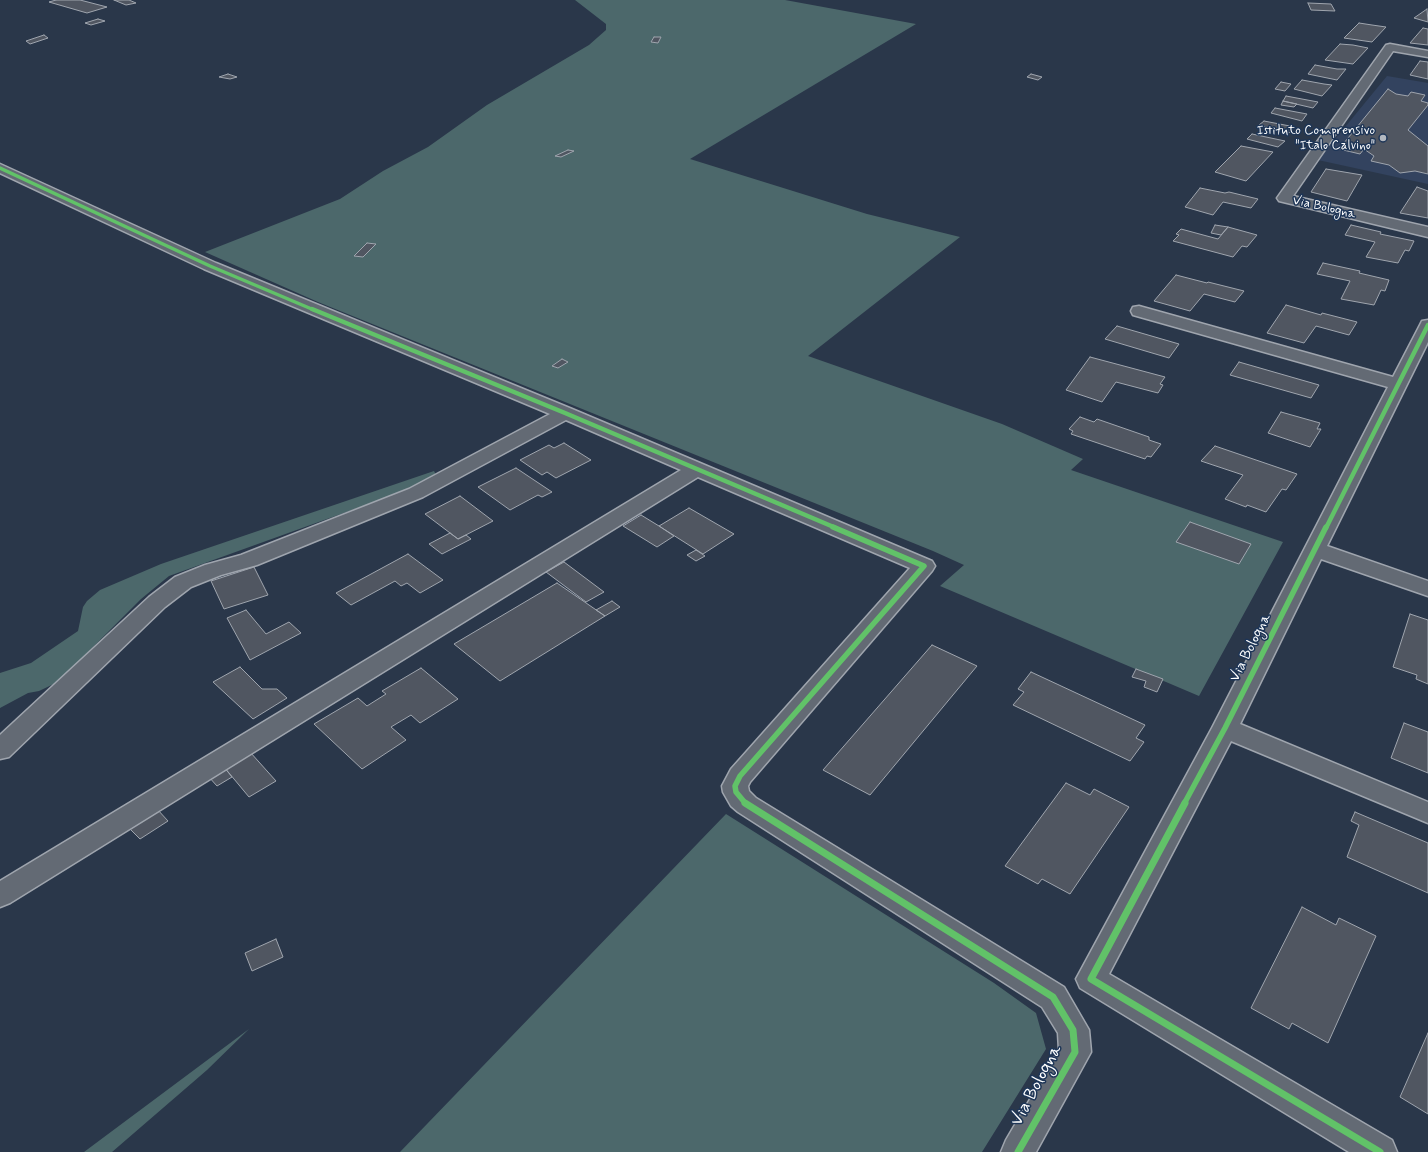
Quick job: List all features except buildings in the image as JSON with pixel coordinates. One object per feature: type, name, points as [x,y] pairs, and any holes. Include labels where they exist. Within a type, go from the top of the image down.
[{"type":"street","name":"Via Bologna","points":[[1428,54],[1390,47],[1284,198],[1428,232]]},
{"type":"street","points":[[0,168],[217,269],[697,469]]},
{"type":"street","points":[[1139,311],[1398,384]]},
{"type":"street","name":"Via Bologna","points":[[1380,1152],[1091,979],[1225,728],[1428,326]]},
{"type":"street","points":[[0,750],[157,602],[183,582],[213,570],[249,560],[416,493],[565,413]]},
{"type":"street","name":"Via Bologna","points":[[697,469],[924,566],[740,776],[735,786],[740,800],[1053,997],[1074,1030],[1075,1052],[1018,1152]]},
{"type":"street","points":[[0,895],[697,469]]},
{"type":"street","points":[[1315,549],[1428,589]]},
{"type":"street","points":[[1225,728],[1428,812]]},
{"type":"shaded area","points":[[1387,76],[1428,83],[1428,184],[1318,160]]},
{"type":"green space","points":[[575,0],[785,0],[916,24],[690,159],[867,214],[960,237],[808,356],[1002,424],[1083,459],[1071,470],[1283,542],[1199,696],[940,586],[964,565],[933,551],[318,302],[205,252],[340,199],[383,171],[428,147],[487,105],[589,45],[606,30],[606,24]]},
{"type":"green space","points":[[434,471],[436,475],[413,488],[169,576],[141,599],[58,682],[39,691],[28,693],[0,708],[0,673],[31,663],[78,631],[83,607],[87,601],[100,590],[161,564]]},
{"type":"green space","points":[[726,814],[994,983],[1036,1013],[1046,1049],[982,1152],[400,1152]]},
{"type":"green space","points":[[249,1029],[207,1070],[112,1152],[84,1152]]},
{"type":"cycle path","points":[[0,168],[210,266],[565,413],[924,566],[740,776],[735,786],[736,792],[740,799],[747,805],[1053,997],[1073,1030],[1075,1052],[1018,1152]]},
{"type":"cycle path","points":[[1380,1152],[1091,979],[1225,728],[1428,325]]},
{"type":"place","name":"Istituto Comprensivo \"Italo Calvino\"","points":[[1383,138]]}]
